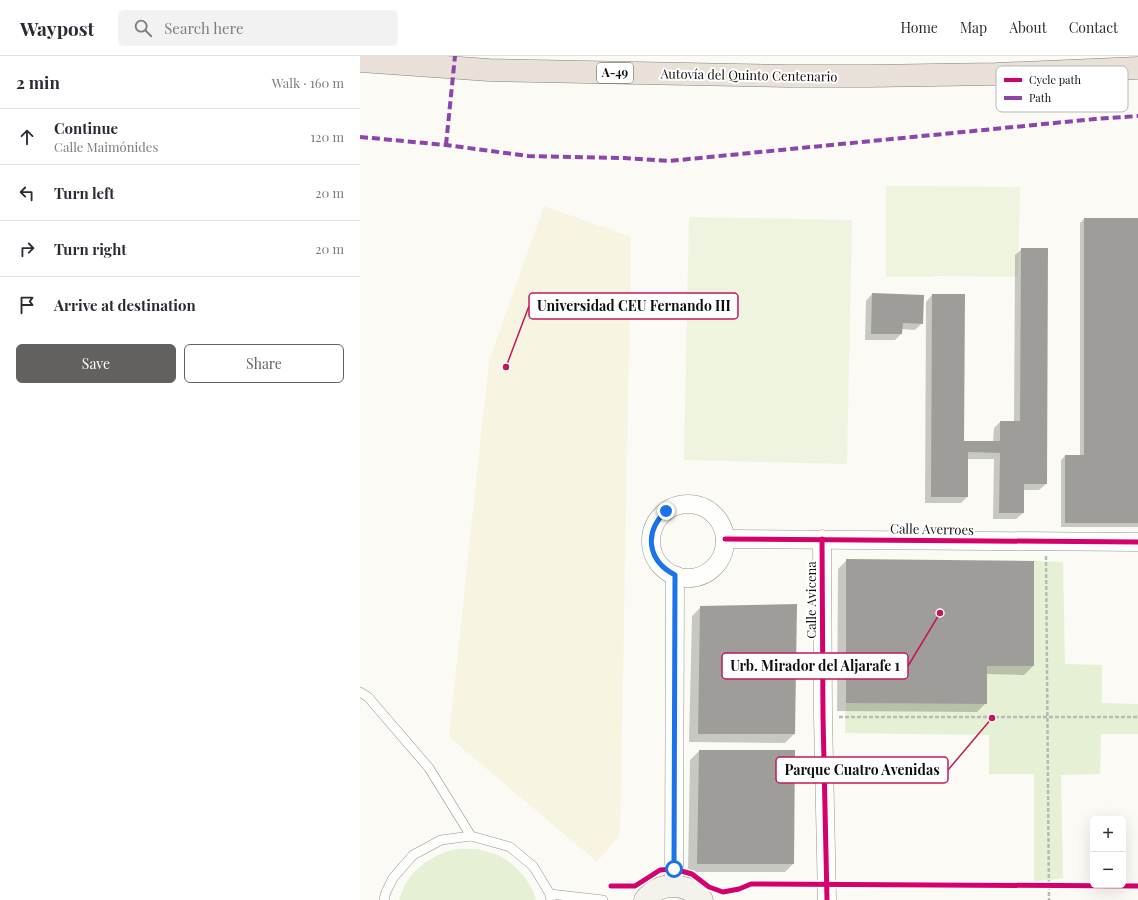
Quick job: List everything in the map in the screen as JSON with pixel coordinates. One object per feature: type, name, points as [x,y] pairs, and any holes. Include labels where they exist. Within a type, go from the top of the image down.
[{"type":"highway","name":"Autovía del Quinto Centenario","points":[[360,62],[489,70],[787,76],[996,74]]},
{"type":"highway","name":"Autovía del Quinto Centenario","points":[[1128,68],[1138,68]]},
{"type":"street","points":[[693,504],[705,508],[715,516],[722,527],[725,539],[723,554],[711,570],[700,576],[687,578],[675,575],[666,570],[657,561],[651,542],[653,529],[658,518],[666,511],[677,505],[693,504]]},
{"type":"street","name":"Calle Averroes","points":[[725,539],[1138,542]]},
{"type":"street","name":"Calle Avicena","points":[[822,539],[823,716],[827,900]]},
{"type":"street","points":[[674,885],[675,575]]},
{"type":"street","points":[[645,900],[649,895],[664,886],[674,885],[689,888],[702,900]]},
{"type":"lane","points":[[360,692],[368,696],[429,768],[471,836]]},
{"type":"lane","points":[[384,900],[393,878],[413,855],[441,840],[471,836],[510,847],[533,866],[550,897],[603,900]]},
{"type":"path","points":[[1046,542],[1049,900]]},
{"type":"path","points":[[823,716],[1138,717]]},
{"type":"path","points":[[1041,886],[1056,886]]},
{"type":"shaded area","points":[[544,206],[631,237],[620,835],[597,862],[449,737],[489,361]]},
{"type":"green space","points":[[886,186],[1020,187],[1018,277],[886,277]]},
{"type":"green space","points":[[689,217],[852,220],[847,464],[684,460]]},
{"type":"green space","points":[[1034,561],[1063,562],[1065,664],[1102,665],[1102,703],[1138,704],[1138,734],[1101,734],[1100,774],[1061,775],[1063,878],[1034,882],[1034,774],[989,774],[989,735],[845,733],[846,703],[986,704],[987,666],[1034,666]]},
{"type":"green space","points":[[478,849],[499,856],[513,865],[531,887],[536,900],[399,900],[407,882],[419,868],[427,862],[453,850]]},
{"type":"building","points":[[1084,218],[1138,218],[1138,523],[1065,523],[1065,455],[1084,455]]},
{"type":"building","points":[[1021,248],[1048,248],[1047,484],[1024,484],[1024,513],[999,513],[1000,453],[968,452],[968,497],[931,497],[932,294],[965,294],[964,441],[1000,441],[1000,421],[1020,421]]},
{"type":"building","points":[[872,293],[924,295],[923,324],[903,323],[902,334],[871,334]]},
{"type":"building","points":[[846,559],[1034,561],[1034,666],[987,666],[987,704],[846,703]]},
{"type":"building","points":[[797,604],[795,734],[698,734],[700,606]]},
{"type":"building","points":[[699,750],[795,750],[794,864],[697,864]]},
{"type":"marked path","points":[[446,145],[455,56]]},
{"type":"marked path","points":[[360,137],[446,145],[528,156],[624,158],[669,161],[1138,116]]},
{"type":"cycle path","points":[[725,539],[1138,542]]},
{"type":"cycle path","points":[[822,539],[823,716],[827,900]]},
{"type":"cycle path","points":[[611,886],[635,886],[660,870],[674,869],[692,874],[709,887],[723,892],[739,889],[751,884],[1138,886]]},
{"type":"place","name":"Universidad CEU Fernando III","points":[[506,367]]},
{"type":"place","name":"Urb. Mirador del Aljarafe 1","points":[[940,613]]},
{"type":"place","name":"Parque Cuatro Avenidas","points":[[992,718]]},
{"type":"route","points":[[666,511],[658,518],[653,529],[651,542],[657,561],[666,570],[675,575],[674,869]]}]
